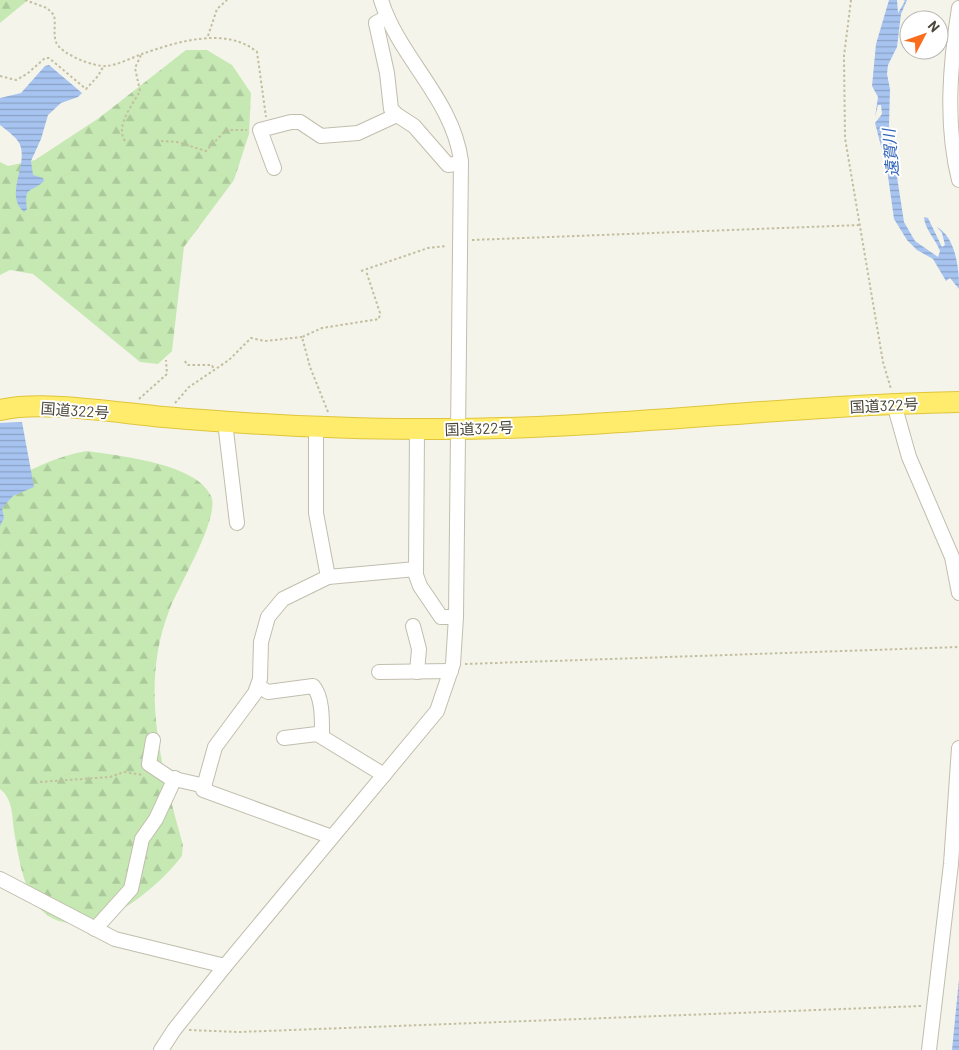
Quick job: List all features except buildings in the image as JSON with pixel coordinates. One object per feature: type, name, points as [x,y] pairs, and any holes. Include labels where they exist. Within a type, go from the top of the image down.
[{"type":"highway","name":"国道322号","points":[[0,410],[33,407],[225,422],[324,427],[458,430],[670,421],[898,404],[959,402]]},
{"type":"street","points":[[162,1050],[174,1030],[225,966],[437,711],[452,668],[456,617],[458,430],[455,243],[461,163],[458,142],[450,121],[387,17],[381,0]]},
{"type":"street","points":[[959,8],[953,46],[950,96],[953,141],[959,180]]},
{"type":"street","points":[[387,17],[376,23],[387,73],[392,109],[397,115],[414,126],[448,165],[461,163]]},
{"type":"street","points":[[274,168],[264,128],[300,122],[321,136],[349,134],[371,129],[397,115]]},
{"type":"street","points":[[898,404],[909,457],[952,557],[959,593]]},
{"type":"street","points":[[225,422],[237,523]]},
{"type":"street","points":[[324,427],[316,513],[328,577]]},
{"type":"street","points":[[417,430],[416,569],[420,586],[441,617],[456,617]]},
{"type":"street","points":[[332,837],[213,795],[204,790],[215,747],[258,686],[260,680],[261,642],[268,617],[283,599],[328,577],[416,569]]},
{"type":"street","points":[[413,626],[419,649],[417,672]]},
{"type":"street","points":[[379,672],[417,672],[452,668]]},
{"type":"street","points":[[258,686],[268,692],[313,686],[316,690],[322,717],[322,736]]},
{"type":"street","points":[[284,738],[317,734],[384,775]]},
{"type":"street","points":[[153,740],[149,764],[160,773],[204,786]]},
{"type":"street","points":[[929,1050],[951,864],[959,748]]},
{"type":"street","points":[[95,930],[131,890],[142,839],[156,819],[175,778]]},
{"type":"street","points":[[0,879],[115,939],[225,966]]},
{"type":"path","points":[[25,0],[47,8],[54,15],[56,43],[64,51],[74,58],[103,67],[159,48],[207,37],[239,42],[257,52],[264,128],[226,130],[206,151],[177,142],[162,141]]},
{"type":"path","points":[[207,37],[217,9],[227,0]]},
{"type":"path","points":[[851,0],[848,10],[844,56],[842,104],[847,159],[883,362],[898,404]]},
{"type":"path","points":[[125,141],[121,135],[121,127],[140,91],[135,68],[141,54]]},
{"type":"path","points":[[0,76],[16,80],[27,74],[45,58],[49,58],[86,88],[98,76],[103,67]]},
{"type":"path","points":[[361,272],[428,248],[455,243],[860,225]]},
{"type":"path","points":[[172,418],[172,408],[182,394],[229,360],[251,338],[265,341],[302,337],[322,328],[379,319],[380,313],[366,271]]},
{"type":"path","points":[[302,337],[310,367],[331,419],[324,427]]},
{"type":"path","points":[[127,414],[128,408],[166,374],[166,360]]},
{"type":"path","points":[[185,361],[187,365],[212,366],[214,370]]},
{"type":"path","points":[[452,668],[959,647]]},
{"type":"path","points":[[40,782],[110,777],[124,772],[157,778],[160,773]]},
{"type":"path","points":[[174,1030],[239,1032],[934,1006]]},
{"type":"green space","points":[[0,0],[28,0],[0,23]]},
{"type":"green space","points":[[186,50],[207,50],[232,65],[251,93],[249,134],[234,180],[184,247],[172,351],[158,364],[140,362],[33,274],[10,270],[0,275],[0,162],[8,166],[35,160],[99,118]]},
{"type":"green space","points":[[87,451],[155,463],[190,476],[203,485],[211,496],[212,506],[210,520],[204,536],[169,611],[160,640],[156,670],[155,699],[161,758],[183,845],[182,856],[153,887],[128,906],[102,919],[70,923],[54,919],[42,910],[32,898],[21,866],[10,803],[0,789],[0,486],[53,460]]},
{"type":"water","name":"遠賀川","points":[[889,0],[897,0],[899,30],[897,47],[888,65],[887,74],[890,89],[889,125],[904,222],[915,241],[938,257],[940,251],[926,226],[924,217],[928,218],[942,247],[945,245],[942,233],[937,227],[948,238],[957,263],[959,289],[950,278],[946,281],[933,259],[917,250],[907,240],[894,219],[887,169],[875,123],[882,114],[881,105],[878,105],[875,117],[878,97],[872,86],[876,44]]},
{"type":"water","points":[[903,0],[907,0],[903,10],[900,10],[905,1]]},
{"type":"water","points":[[49,65],[82,93],[78,97],[61,103],[48,115],[41,139],[31,161],[33,175],[43,178],[44,181],[27,193],[27,209],[24,212],[16,198],[22,156],[21,148],[16,138],[0,125],[0,98],[21,93],[45,66]]},
{"type":"water","points":[[22,422],[34,487],[13,496],[2,508],[4,518],[0,526],[0,423]]},
{"type":"water","points":[[959,979],[959,1050],[952,1050]]}]
